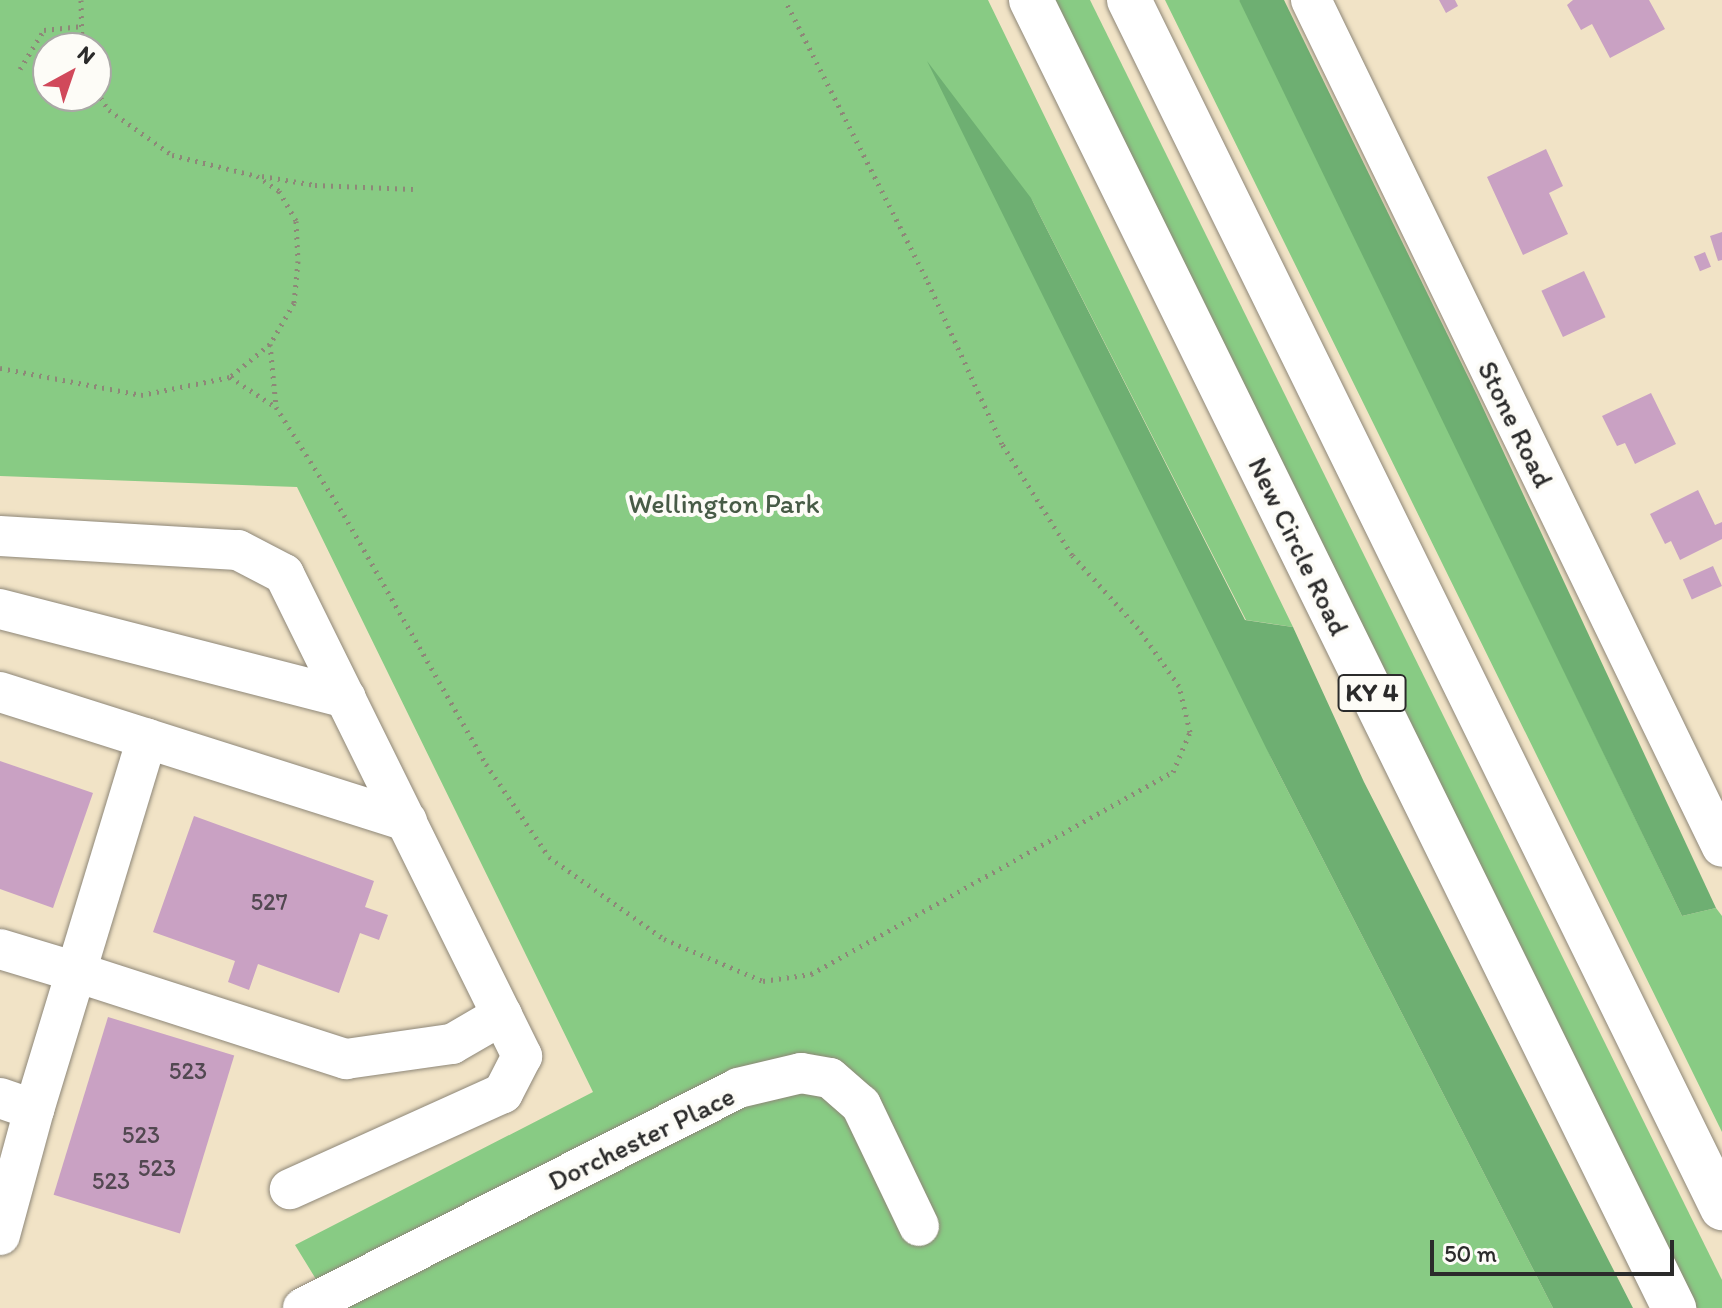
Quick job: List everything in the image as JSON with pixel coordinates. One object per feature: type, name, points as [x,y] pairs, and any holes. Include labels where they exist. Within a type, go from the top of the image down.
[{"type":"highway","name":"New Circle Road","points":[[1031,0],[1674,1308]]},
{"type":"highway","points":[[1129,0],[1722,1208]]},
{"type":"street","name":"Stone Road","points":[[1311,0],[1719,832]]},
{"type":"street","points":[[1,542],[238,550],[284,574],[522,1056],[503,1093],[290,1189]]},
{"type":"street","points":[[0,609],[346,698]]},
{"type":"street","points":[[0,692],[407,821]]},
{"type":"street","points":[[0,1235],[17,1104],[76,972],[147,739]]},
{"type":"street","points":[[0,949],[346,1059],[452,1044],[502,1015]]},
{"type":"street","name":"Dorchester Place","points":[[303,1308],[738,1088],[801,1073],[830,1078],[861,1105],[919,1226]]},
{"type":"path","points":[[81,0],[81,32]]},
{"type":"path","points":[[230,377],[276,407],[344,515],[486,764],[549,857],[664,939],[763,981],[811,974],[1173,772],[1190,732],[1179,686],[1138,628],[1072,555],[1002,444],[926,278],[785,0]]},
{"type":"path","points":[[20,69],[44,30],[80,26]]},
{"type":"path","points":[[112,112],[172,155],[257,176],[315,185],[413,189]]},
{"type":"path","points":[[0,368],[141,395],[230,377],[270,344],[294,303],[298,261],[296,221],[279,191],[257,176]]},
{"type":"path","points":[[270,344],[276,407]]},
{"type":"green space","name":"Wellington Park","points":[[0,0],[988,0],[1293,627],[1246,620],[1031,198],[1272,760],[1553,1308],[284,1308],[322,1289],[295,1245],[593,1092],[297,487],[0,476]]},
{"type":"green space","points":[[1054,0],[1090,0],[1722,1280],[1722,1308],[1697,1308]]},
{"type":"green space","points":[[1165,0],[1239,0],[1245,7],[1682,916],[1716,908],[1722,916],[1722,1132]]},
{"type":"green space","points":[[1239,0],[1284,0],[1477,395],[1716,908],[1682,916]]},
{"type":"green space","points":[[927,61],[1031,198],[1245,620],[1293,627],[1364,782],[1633,1308],[1553,1308],[1272,760]]},
{"type":"building","points":[[1439,0],[1455,0],[1458,6],[1446,13]]},
{"type":"building","points":[[1573,0],[1649,0],[1665,29],[1610,58],[1592,24],[1581,30],[1567,5]]},
{"type":"building","points":[[1546,149],[1563,186],[1549,193],[1568,234],[1523,255],[1487,177]]},
{"type":"building","points":[[1722,232],[1722,260],[1718,261],[1710,236]]},
{"type":"building","points":[[1705,252],[1711,267],[1700,271],[1694,256]]},
{"type":"building","points":[[1584,271],[1606,317],[1563,337],[1541,291]]},
{"type":"building","points":[[1651,393],[1676,444],[1635,464],[1625,443],[1617,446],[1602,416]]},
{"type":"building","points":[[1698,490],[1715,525],[1722,522],[1722,539],[1680,560],[1671,541],[1665,544],[1650,514]]},
{"type":"building","points":[[1713,566],[1722,586],[1692,600],[1683,579]]},
{"type":"building","points":[[0,761],[93,793],[53,908],[0,889]]},
{"type":"building","points":[[194,816],[374,881],[365,907],[388,915],[379,940],[360,933],[339,993],[258,964],[249,990],[228,982],[235,961],[153,932]]},
{"type":"building","points":[[108,1017],[234,1056],[180,1233],[54,1195]]}]
